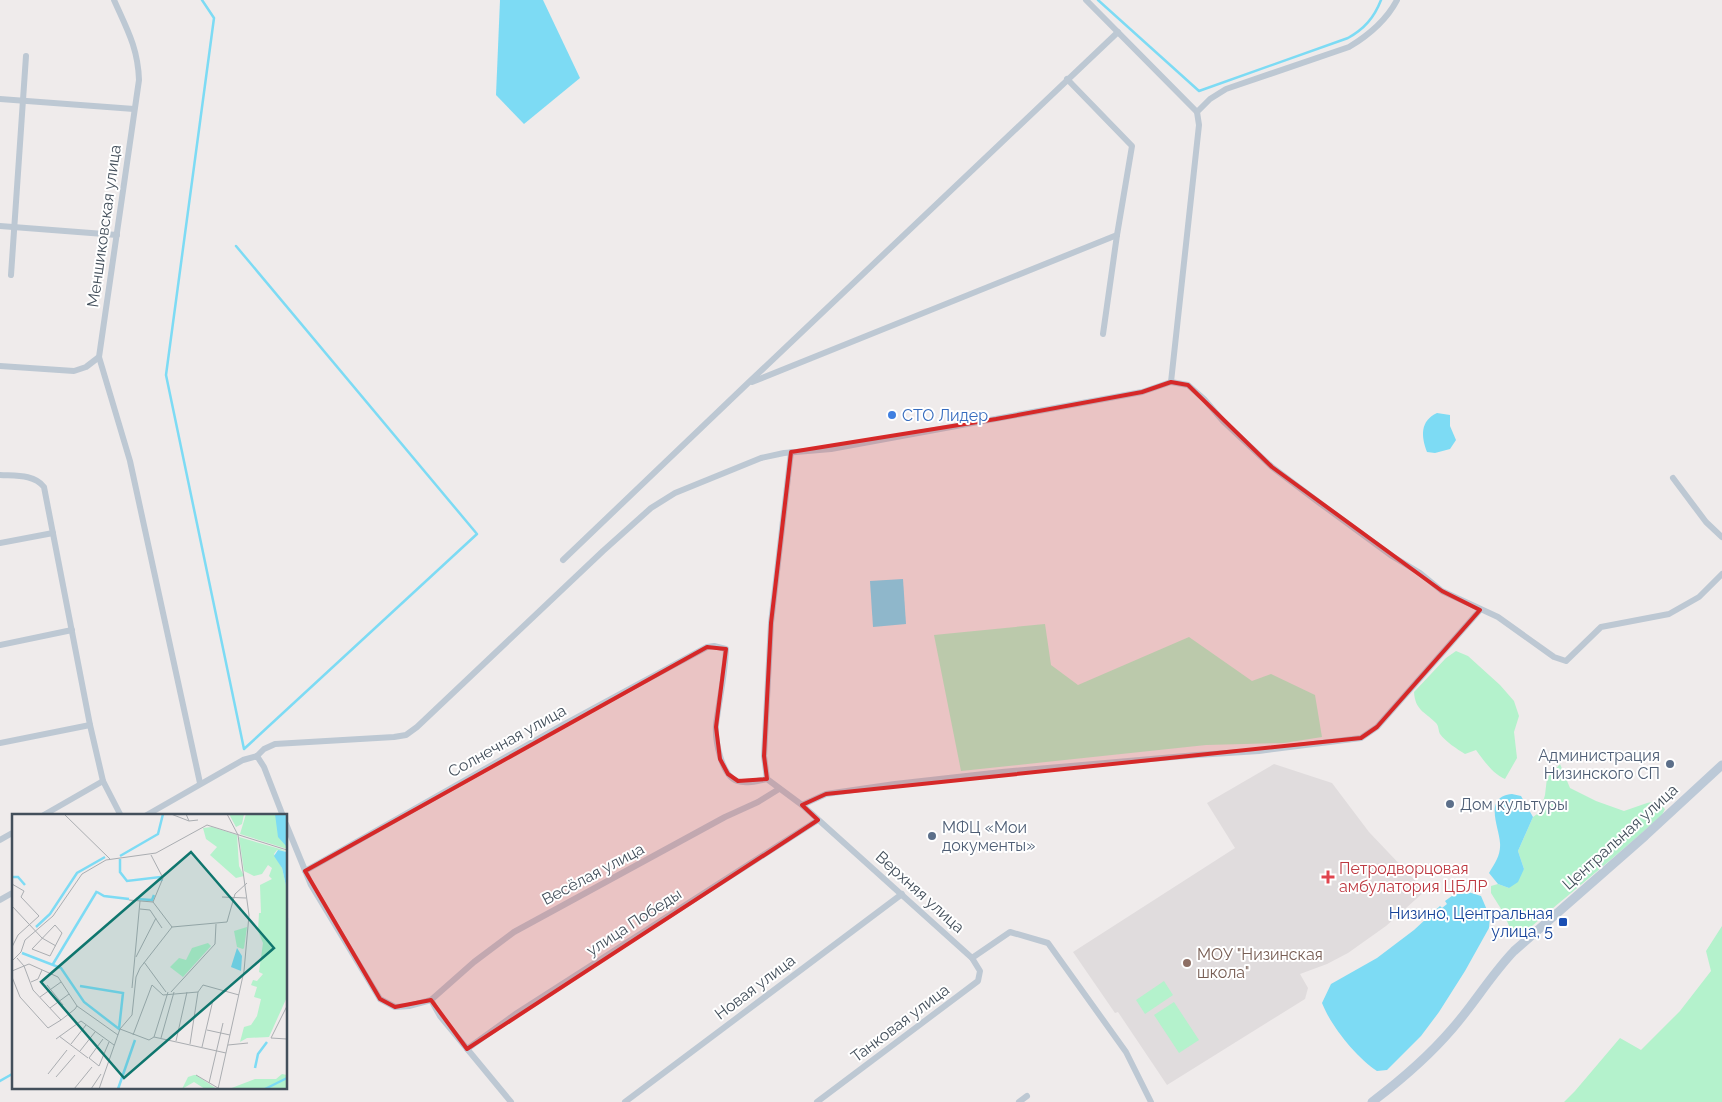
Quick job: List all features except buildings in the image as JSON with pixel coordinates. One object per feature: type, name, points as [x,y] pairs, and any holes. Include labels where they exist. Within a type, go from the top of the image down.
[{"type":"street","name":"Меншиковская улица","points":[[99,357],[139,80],[139,62],[135,46],[114,0]]},
{"type":"street","points":[[1086,0],[1197,112],[1198,125],[1171,382]]},
{"type":"street","points":[[1197,112],[1210,99],[1226,89],[1349,47],[1366,36],[1378,25],[1390,13],[1397,0]]},
{"type":"street","points":[[564,560],[1118,32]]},
{"type":"street","points":[[12,275],[26,56]]},
{"type":"street","points":[[1067,79],[1132,146],[1117,235],[1104,334]]},
{"type":"street","points":[[0,99],[134,109]]},
{"type":"street","points":[[0,226],[117,235]]},
{"type":"street","points":[[747,384],[1117,235]]},
{"type":"street","points":[[0,366],[74,371],[86,367],[99,357],[130,461],[200,783]]},
{"type":"street","points":[[148,814],[200,783],[243,760],[257,756],[264,749],[275,744],[406,735],[431,715],[603,551],[651,508],[675,493],[761,458],[791,452],[831,449],[967,425],[1142,392],[1171,382],[1188,385],[1272,467],[1392,556],[1420,573],[1442,591],[1498,618],[1554,657],[1566,661],[1601,627],[1669,614],[1699,597],[1722,574]]},
{"type":"street","points":[[767,779],[764,756],[771,623],[791,452]]},
{"type":"street","points":[[0,475],[30,478],[39,481],[44,487],[90,725],[103,781],[120,814]]},
{"type":"street","points":[[1674,478],[1706,522],[1722,537]]},
{"type":"street","points":[[0,544],[53,533]]},
{"type":"street","points":[[802,805],[826,794],[894,784],[1051,768],[1259,751],[1361,738],[1377,727],[1480,610]]},
{"type":"street","points":[[0,645],[72,630]]},
{"type":"street","name":"Солнечная улица","points":[[304,871],[551,732],[714,646],[726,649],[725,671],[716,727],[720,758],[728,774],[738,781],[749,782],[767,779]]},
{"type":"street","points":[[0,743],[90,725]]},
{"type":"street","points":[[257,756],[264,767],[282,814]]},
{"type":"street","name":"Центральная улица","points":[[1372,1102],[1399,1081],[1452,1029],[1514,951],[1639,842],[1722,765]]},
{"type":"street","name":"Верхняя улица","points":[[767,779],[802,805],[972,958]]},
{"type":"street","points":[[45,814],[103,781]]},
{"type":"street","name":"Весёлая улица","points":[[431,1000],[474,962],[514,932],[779,789]]},
{"type":"street","name":"улица Победы","points":[[467,1049],[517,1013],[818,820]]},
{"type":"street","points":[[288,829],[311,886],[380,999],[395,1007],[409,1006],[431,1000],[440,1016],[511,1102]]},
{"type":"street","points":[[0,840],[12,833]]},
{"type":"street","points":[[0,900],[12,893]]},
{"type":"street","name":"Новая улица","points":[[625,1102],[902,894]]},
{"type":"street","points":[[972,958],[1010,932],[1048,943],[1126,1052],[1151,1102]]},
{"type":"street","name":"Танковая улица","points":[[817,1102],[978,981],[980,972],[972,958]]},
{"type":"street","points":[[1019,1102],[1028,1096]]},
{"type":"highlighted area","points":[[1171,382],[1188,385],[1272,467],[1442,591],[1480,610],[1377,727],[1361,738],[826,794],[802,805],[818,820],[467,1049],[431,1000],[395,1007],[380,999],[305,871],[707,647],[726,649],[716,727],[720,759],[728,774],[738,781],[767,779],[764,756],[771,623],[791,452],[996,419],[1142,392]]},
{"type":"shaded area","points":[[1274,764],[1332,783],[1369,832],[1425,891],[1386,926],[1348,953],[1327,964],[1300,974],[1308,988],[1305,999],[1167,1085],[1118,1012],[1115,1013],[1073,952],[1235,848],[1207,803]]},
{"type":"green space","points":[[1045,624],[1051,665],[1078,685],[1189,637],[1252,681],[1271,674],[1315,695],[1322,737],[1284,743],[1206,745],[961,771],[934,635]]},
{"type":"green space","points":[[1456,651],[1468,656],[1500,685],[1514,701],[1519,716],[1514,732],[1517,758],[1505,779],[1492,770],[1476,750],[1465,754],[1448,743],[1440,734],[1437,724],[1416,703],[1414,692],[1446,658]]},
{"type":"green space","points":[[1560,764],[1570,788],[1596,801],[1624,811],[1656,801],[1665,809],[1662,815],[1645,830],[1525,932],[1515,932],[1510,928],[1491,893],[1491,886],[1498,884],[1509,888],[1524,869],[1518,851],[1533,817],[1540,812],[1547,778]]},
{"type":"green space","points":[[1722,926],[1722,1102],[1564,1102],[1620,1038],[1641,1050],[1680,1011],[1711,971],[1706,951]]},
{"type":"green space","points":[[1164,981],[1173,995],[1145,1014],[1136,1000]]},
{"type":"green space","points":[[1174,1002],[1199,1040],[1179,1053],[1154,1015]]},
{"type":"water","points":[[500,0],[543,0],[580,78],[524,124],[496,95]]},
{"type":"water","points":[[1437,413],[1450,415],[1450,426],[1456,440],[1450,449],[1435,453],[1427,452],[1423,430],[1427,420]]},
{"type":"water","points":[[903,579],[906,624],[873,627],[870,581]]},
{"type":"water","points":[[1512,794],[1521,796],[1533,817],[1518,851],[1524,869],[1518,882],[1509,888],[1498,884],[1489,873],[1500,851],[1495,806],[1503,796]]},
{"type":"water","points":[[1465,891],[1481,896],[1490,917],[1489,928],[1465,971],[1421,1036],[1387,1070],[1377,1071],[1353,1049],[1338,1031],[1326,1012],[1322,1003],[1331,984],[1377,958],[1414,930],[1440,906],[1442,908],[1447,904],[1445,901],[1456,893]]},
{"type":"waterway","points":[[202,0],[214,18],[166,375],[244,749],[477,534],[236,246]]},
{"type":"waterway","points":[[1098,0],[1199,91],[1348,38],[1368,22],[1381,0]]},
{"type":"waterway","points":[[0,1081],[12,1074]]},
{"type":"place","name":"СТО Лидер","points":[[892,415]]},
{"type":"place","name":"Администрация Низинского СП","points":[[1670,764]]},
{"type":"place","name":"Дом культуры","points":[[1450,804]]},
{"type":"place","name":"МФЦ «Мои документы»","points":[[932,836]]},
{"type":"place","name":"Петродворцовая амбулатория ЦБЛР","points":[[1328,877]]},
{"type":"place","name":"Низино, Центральная улица, 5","points":[[1563,922]]},
{"type":"place","name":"МОУ \"Низинская школа\"","points":[[1187,963]]}]
